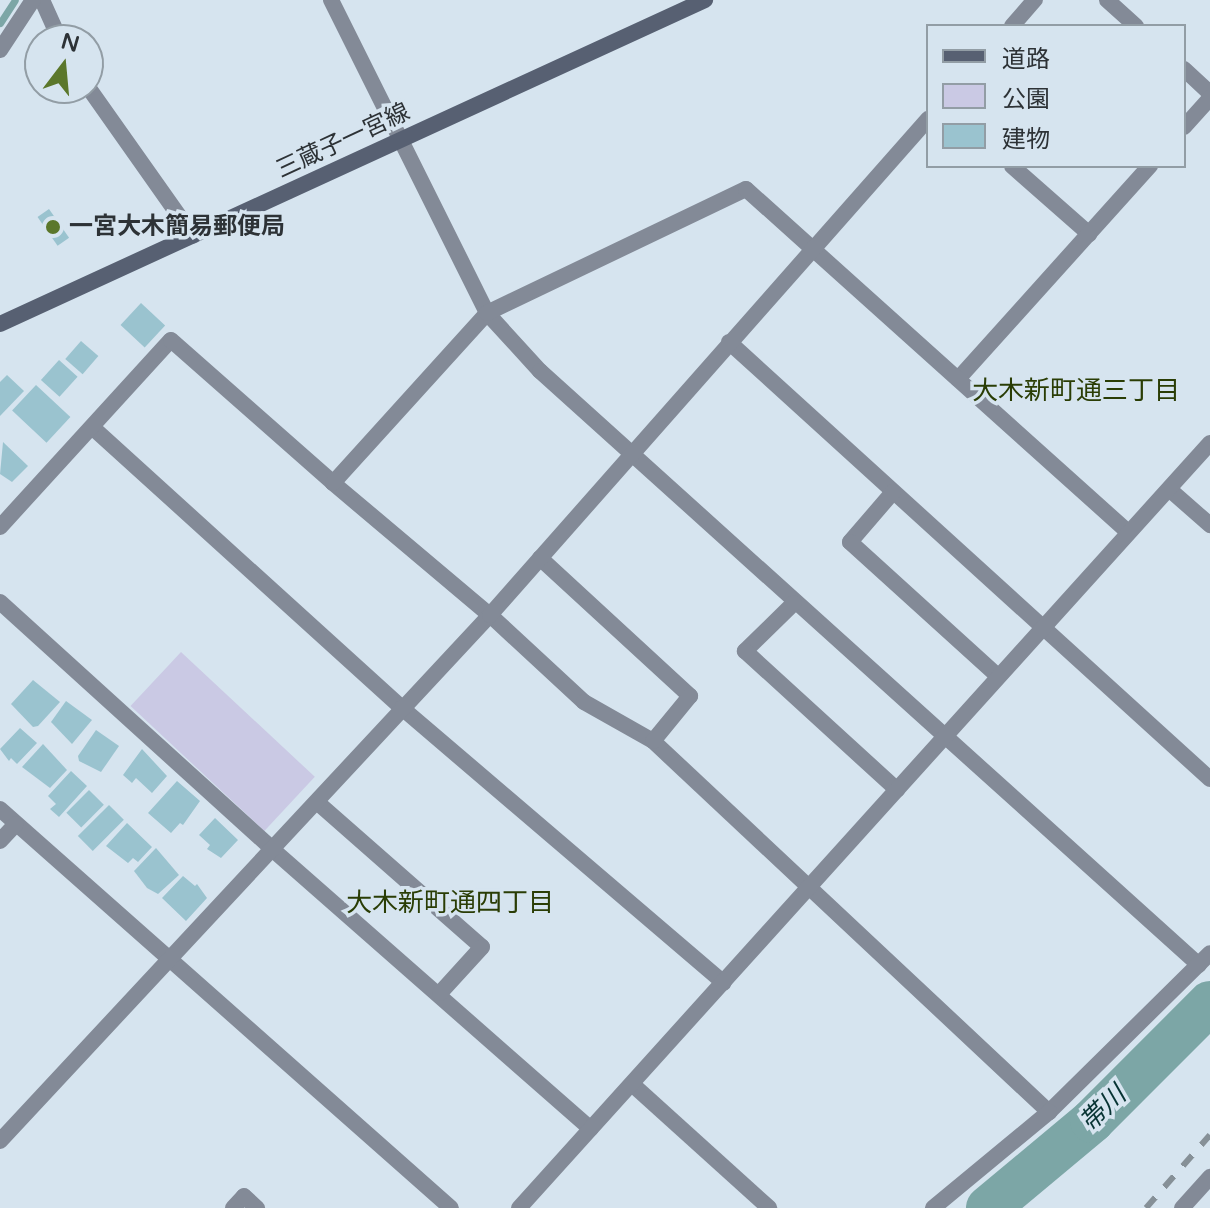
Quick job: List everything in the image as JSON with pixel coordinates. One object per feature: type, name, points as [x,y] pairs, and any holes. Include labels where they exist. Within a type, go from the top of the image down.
[{"type":"main road","name":"三蔵子一宮線","points":[[0,324],[705,0]]},
{"type":"street","points":[[0,50],[33,0]]},
{"type":"street","points":[[42,0],[53,24]]},
{"type":"street","points":[[331,0],[487,313],[540,371],[794,603],[1204,959],[1049,1112],[933,1208]]},
{"type":"street","points":[[1014,24],[1035,0]]},
{"type":"street","points":[[1107,0],[1134,24]]},
{"type":"street","points":[[1186,71],[1210,95],[1186,125]]},
{"type":"street","points":[[100,104],[193,236]]},
{"type":"street","points":[[0,1141],[171,961],[490,615],[926,121]]},
{"type":"street","points":[[1014,168],[1089,234]]},
{"type":"street","points":[[958,379],[1148,168]]},
{"type":"street","points":[[333,483],[487,313],[746,189],[1128,532]]},
{"type":"street","points":[[0,527],[171,340],[333,483],[490,615],[584,702],[653,741],[1049,1112]]},
{"type":"street","points":[[729,342],[1210,779]]},
{"type":"street","points":[[92,427],[402,708],[724,983]]},
{"type":"street","points":[[519,1208],[1210,443]]},
{"type":"street","points":[[1169,489],[1210,525]]},
{"type":"street","points":[[893,492],[850,542],[998,676]]},
{"type":"street","points":[[540,558],[690,696],[653,741]]},
{"type":"street","points":[[0,602],[272,849],[440,993],[591,1129]]},
{"type":"street","points":[[794,603],[745,651],[897,790]]},
{"type":"street","points":[[318,803],[482,947],[440,993]]},
{"type":"street","points":[[0,809],[451,1208]]},
{"type":"street","points":[[0,841],[16,824]]},
{"type":"street","points":[[632,1084],[769,1208]]},
{"type":"street","points":[[1182,1208],[1210,1177]]},
{"type":"street","points":[[233,1208],[244,1196],[257,1208]]},
{"type":"green space","points":[[181,652],[315,777],[264,831],[131,706]]},
{"type":"building","points":[[49,209],[69,238],[58,246],[38,217]]},
{"type":"building","points":[[141,303],[165,326],[145,347],[121,325]]},
{"type":"building","points":[[81,341],[98,356],[83,374],[65,359]]},
{"type":"building","points":[[59,360],[78,377],[60,397],[41,380]]},
{"type":"building","points":[[7,375],[24,391],[0,416],[0,382]]},
{"type":"building","points":[[36,385],[70,417],[47,443],[12,411]]},
{"type":"building","points":[[3,442],[28,466],[12,482],[0,474]]},
{"type":"building","points":[[33,680],[60,702],[38,726],[33,727],[11,704]]},
{"type":"building","points":[[66,701],[92,720],[72,744],[51,722]]},
{"type":"building","points":[[20,728],[37,743],[17,764],[11,758],[9,761],[0,749]]},
{"type":"building","points":[[96,730],[119,746],[101,772],[79,761],[78,756]]},
{"type":"building","points":[[43,744],[67,770],[50,788],[22,767]]},
{"type":"building","points":[[142,749],[167,776],[152,793],[136,778],[132,783],[123,775]]},
{"type":"building","points":[[71,771],[87,786],[59,817],[50,809],[56,804],[48,796]]},
{"type":"building","points":[[177,781],[200,801],[183,825],[180,823],[171,833],[148,813]]},
{"type":"building","points":[[89,790],[104,805],[81,827],[66,813]]},
{"type":"building","points":[[109,805],[124,820],[93,851],[78,836]]},
{"type":"building","points":[[215,818],[238,840],[221,858],[207,849],[210,845],[199,835]]},
{"type":"building","points":[[127,823],[152,847],[138,862],[133,858],[128,863],[106,846]]},
{"type":"building","points":[[156,848],[179,875],[158,894],[147,888],[134,871]]},
{"type":"building","points":[[183,876],[195,886],[197,884],[207,898],[186,921],[162,898]]},
{"type":"waterway","points":[[0,23],[15,0]]},
{"type":"waterway","name":"帯川","points":[[988,1208],[1092,1121],[1210,1003]]},
{"type":"railway","points":[[1146,1208],[1210,1135]]},
{"type":"place","name":"一宮大木簡易郵便局","points":[[53,227]]},
{"type":"district","name":"大木新町通三丁目","points":[[1076,391]]},
{"type":"district","name":"大木新町通四丁目","points":[[450,903]]}]
